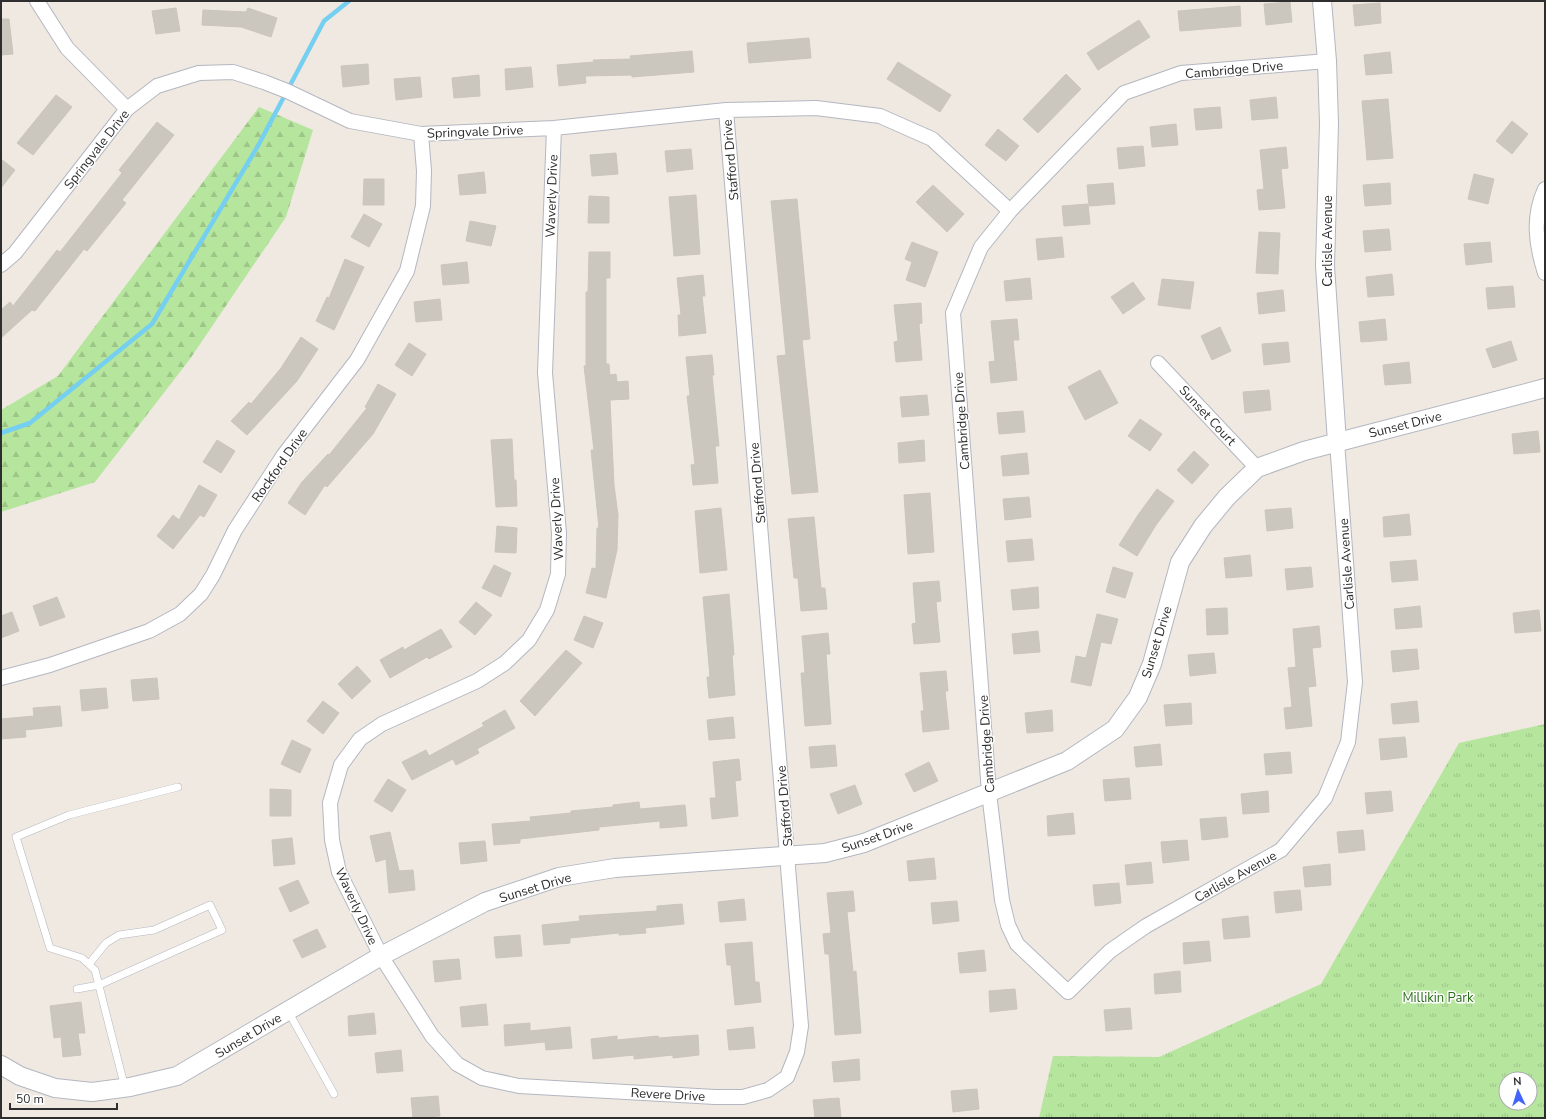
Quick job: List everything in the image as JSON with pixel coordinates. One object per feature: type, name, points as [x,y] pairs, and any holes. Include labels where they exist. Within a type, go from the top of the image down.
[{"type":"street","points":[[37,1],[67,48],[127,108]]},
{"type":"street","name":"Carlisle Avenue","points":[[1068,992],[1110,951],[1146,926],[1281,850],[1325,798],[1348,742],[1355,682],[1337,442],[1326,266],[1329,124],[1327,61],[1322,1]]},
{"type":"street","name":"Cambridge Drive","points":[[1068,992],[1017,944],[1008,925],[1002,900],[990,793],[953,313],[981,247],[1010,211],[1124,93],[1182,72],[1327,61]]},
{"type":"street","name":"Springvale Drive","points":[[1,265],[15,253],[127,108],[157,86],[199,73],[233,72],[287,91],[350,121],[421,134],[554,128],[726,110],[816,108],[880,116],[932,139],[1010,211]]},
{"type":"street","name":"Stafford Drive","points":[[726,110],[788,856]]},
{"type":"street","name":"Waverly Drive","points":[[381,956],[339,872],[332,840],[330,803],[341,765],[360,740],[382,724],[477,681],[505,663],[529,640],[544,616],[558,574],[559,532],[545,373],[554,128]]},
{"type":"street","name":"Rockford Drive","points":[[1,678],[50,665],[149,631],[180,614],[201,594],[213,575],[235,530],[283,456],[357,360],[407,271],[423,206],[424,171],[421,134]]},
{"type":"street","points":[[1545,189],[1540,201],[1536,232],[1540,257],[1545,273]]},
{"type":"street","name":"Sunset Court","points":[[1158,363],[1257,468]]},
{"type":"street","name":"Sunset Drive","points":[[1,1065],[20,1076],[55,1088],[92,1092],[125,1088],[177,1076],[381,956],[485,902],[559,877],[615,868],[825,853],[864,843],[1067,762],[1115,728],[1138,697],[1152,664],[1180,562],[1203,526],[1227,497],[1257,468],[1304,450],[1545,388]]},
{"type":"street","name":"Revere Drive","points":[[381,956],[432,1036],[457,1064],[482,1078],[519,1086],[715,1097],[742,1097],[768,1090],[787,1077],[797,1052],[801,1026],[788,856]]},
{"type":"lane","points":[[125,1088],[95,970],[82,958],[50,948],[16,837],[69,815],[178,787]]},
{"type":"lane","points":[[77,989],[99,985],[222,930],[210,905],[154,930],[119,935],[106,943],[89,964]]},
{"type":"lane","points":[[288,1011],[334,1094]]},
{"type":"green space","points":[[259,107],[313,130],[286,217],[190,359],[95,482],[1,512],[1,410],[58,376]]},
{"type":"green space","name":"Millikin Park","points":[[1545,724],[1545,1118],[1039,1118],[1053,1056],[1159,1057],[1321,984],[1459,743]]},
{"type":"building","points":[[1290,2],[1292,22],[1266,25],[1264,4]]},
{"type":"building","points":[[1380,3],[1381,23],[1355,26],[1353,5]]},
{"type":"building","points":[[1240,6],[1241,26],[1180,31],[1178,11]]},
{"type":"building","points":[[176,8],[180,31],[156,34],[152,11]]},
{"type":"building","points":[[248,8],[277,18],[271,37],[241,27],[202,25],[203,10],[246,12]]},
{"type":"building","points":[[1,19],[9,19],[13,54],[1,55]]},
{"type":"building","points":[[1139,20],[1150,37],[1098,70],[1087,53]]},
{"type":"building","points":[[809,38],[811,58],[749,63],[747,43]]},
{"type":"building","points":[[692,51],[694,72],[632,77],[632,75],[585,76],[586,83],[559,86],[557,65],[594,62],[593,60],[631,59],[630,56]]},
{"type":"building","points":[[1390,52],[1392,73],[1366,75],[1364,55]]},
{"type":"building","points":[[898,62],[951,95],[940,112],[887,79]]},
{"type":"building","points":[[368,64],[369,84],[343,87],[341,66]]},
{"type":"building","points":[[531,67],[533,87],[506,90],[505,69]]},
{"type":"building","points":[[1066,74],[1081,89],[1038,133],[1023,119]]},
{"type":"building","points":[[479,75],[480,96],[454,98],[452,78]]},
{"type":"building","points":[[420,77],[422,97],[396,100],[394,79]]},
{"type":"building","points":[[56,95],[72,107],[33,155],[17,143]]},
{"type":"building","points":[[1276,97],[1278,118],[1252,120],[1250,100]]},
{"type":"building","points":[[1388,99],[1393,158],[1367,160],[1362,101]]},
{"type":"building","points":[[1220,107],[1222,128],[1196,130],[1194,109]]},
{"type":"building","points":[[1512,121],[1528,134],[1512,154],[1496,141]]},
{"type":"building","points":[[157,122],[174,135],[122,200],[126,203],[87,251],[84,249],[35,311],[32,310],[1,338],[1,310],[10,302],[13,306],[57,250],[60,252],[122,173],[119,170]]},
{"type":"building","points":[[1176,124],[1178,145],[1152,147],[1150,127]]},
{"type":"building","points":[[998,129],[1019,146],[1006,161],[985,145]]},
{"type":"building","points":[[1143,146],[1145,166],[1119,169],[1117,148]]},
{"type":"building","points":[[1286,147],[1288,168],[1281,169],[1285,208],[1259,210],[1257,190],[1264,189],[1260,150]]},
{"type":"building","points":[[691,149],[693,169],[667,172],[665,151]]},
{"type":"building","points":[[616,153],[618,174],[592,176],[590,155]]},
{"type":"building","points":[[1,159],[15,170],[1,188]]},
{"type":"building","points":[[484,172],[486,193],[460,195],[458,175]]},
{"type":"building","points":[[1474,174],[1494,179],[1488,204],[1468,199]]},
{"type":"building","points":[[364,179],[384,179],[384,205],[363,205]]},
{"type":"building","points":[[1113,183],[1115,204],[1089,206],[1087,185]]},
{"type":"building","points":[[1390,183],[1391,204],[1365,206],[1363,185]]},
{"type":"building","points":[[933,185],[964,214],[947,232],[916,202]]},
{"type":"building","points":[[696,195],[700,254],[674,256],[669,197]]},
{"type":"building","points":[[589,196],[609,197],[609,223],[588,223]]},
{"type":"building","points":[[797,199],[810,339],[802,340],[818,492],[792,494],[777,356],[786,355],[771,201]]},
{"type":"building","points":[[1088,204],[1090,224],[1064,226],[1062,206]]},
{"type":"building","points":[[364,214],[382,224],[369,247],[351,237]]},
{"type":"building","points":[[470,221],[496,226],[491,246],[466,241]]},
{"type":"building","points":[[1389,229],[1391,250],[1365,252],[1363,231]]},
{"type":"building","points":[[1259,232],[1280,233],[1278,274],[1256,273]]},
{"type":"building","points":[[1062,237],[1064,257],[1038,260],[1036,239]]},
{"type":"building","points":[[912,242],[938,252],[925,287],[906,280],[912,262],[905,259]]},
{"type":"building","points":[[1490,242],[1492,262],[1466,265],[1464,244]]},
{"type":"building","points":[[589,252],[610,252],[610,278],[606,278],[606,364],[609,364],[610,375],[616,374],[617,382],[628,381],[629,399],[610,400],[614,485],[618,515],[617,550],[606,598],[586,593],[592,568],[596,569],[597,528],[599,528],[591,450],[594,450],[584,366],[586,366],[586,292],[588,292]]},
{"type":"building","points":[[345,259],[364,267],[334,330],[316,321],[327,297],[329,298]]},
{"type":"building","points":[[467,262],[469,283],[443,285],[441,265]]},
{"type":"building","points":[[1392,274],[1394,295],[1368,297],[1366,277]]},
{"type":"building","points":[[703,275],[705,296],[702,296],[706,333],[679,336],[678,315],[681,315],[677,278]]},
{"type":"building","points":[[1030,278],[1032,299],[1006,301],[1004,281]]},
{"type":"building","points":[[1162,279],[1194,282],[1190,309],[1158,305]]},
{"type":"building","points":[[1133,282],[1145,299],[1123,314],[1111,297]]},
{"type":"building","points":[[1513,286],[1515,307],[1488,309],[1486,288]]},
{"type":"building","points":[[1283,290],[1285,311],[1259,314],[1257,293]]},
{"type":"building","points":[[440,299],[442,320],[416,322],[414,302]]},
{"type":"building","points":[[921,303],[922,323],[919,324],[922,360],[896,362],[894,342],[898,341],[894,305]]},
{"type":"building","points":[[1017,319],[1019,340],[1013,340],[1017,380],[991,383],[989,362],[995,361],[991,321]]},
{"type":"building","points":[[1385,319],[1387,340],[1361,342],[1359,322]]},
{"type":"building","points":[[1220,327],[1231,351],[1212,360],[1201,336]]},
{"type":"building","points":[[301,337],[318,349],[297,381],[247,435],[231,421],[249,402],[251,404],[281,368]]},
{"type":"building","points":[[1511,341],[1517,360],[1493,368],[1486,349]]},
{"type":"building","points":[[1288,342],[1290,362],[1264,365],[1262,344]]},
{"type":"building","points":[[409,343],[426,354],[412,376],[395,365]]},
{"type":"building","points":[[712,355],[714,375],[712,375],[719,446],[715,446],[718,483],[693,485],[691,465],[695,464],[687,396],[690,396],[686,357]]},
{"type":"building","points":[[1409,362],[1411,383],[1385,385],[1383,365]]},
{"type":"building","points":[[1100,370],[1118,403],[1085,420],[1068,387]]},
{"type":"building","points":[[378,384],[396,394],[373,434],[327,487],[325,485],[305,515],[288,503],[302,482],[328,454],[329,455],[367,408],[365,407]]},
{"type":"building","points":[[1269,390],[1271,410],[1245,413],[1243,392]]},
{"type":"building","points":[[927,395],[929,415],[902,417],[900,397]]},
{"type":"building","points":[[1023,411],[1025,432],[999,434],[997,413]]},
{"type":"building","points":[[1140,419],[1162,434],[1150,451],[1128,436]]},
{"type":"building","points":[[1538,431],[1540,452],[1514,454],[1512,434]]},
{"type":"building","points":[[512,439],[517,506],[496,507],[491,440]]},
{"type":"building","points":[[217,440],[235,451],[221,473],[203,462]]},
{"type":"building","points":[[924,440],[925,461],[899,463],[898,443]]},
{"type":"building","points":[[1194,451],[1209,465],[1192,484],[1177,470]]},
{"type":"building","points":[[1027,453],[1029,474],[1003,476],[1001,456]]},
{"type":"building","points":[[199,485],[217,495],[204,517],[200,515],[173,549],[157,536],[173,515],[179,520]]},
{"type":"building","points":[[1157,489],[1174,501],[1156,525],[1137,556],[1119,545]]},
{"type":"building","points":[[930,493],[934,552],[908,554],[904,495]]},
{"type":"building","points":[[1029,497],[1031,517],[1005,520],[1003,499]]},
{"type":"building","points":[[721,508],[727,570],[700,573],[695,511]]},
{"type":"building","points":[[1291,508],[1293,528],[1267,531],[1265,510]]},
{"type":"building","points":[[1409,514],[1411,535],[1384,537],[1383,517]]},
{"type":"building","points":[[814,517],[821,588],[825,588],[827,609],[801,611],[798,578],[794,578],[788,519]]},
{"type":"building","points":[[497,526],[517,528],[516,553],[495,552]]},
{"type":"building","points":[[1032,539],[1034,560],[1008,562],[1006,541]]},
{"type":"building","points":[[1250,555],[1252,576],[1226,578],[1224,558]]},
{"type":"building","points":[[1416,560],[1418,580],[1392,582],[1390,562]]},
{"type":"building","points":[[494,565],[511,573],[501,597],[482,588]]},
{"type":"building","points":[[1113,567],[1133,573],[1125,598],[1106,592]]},
{"type":"building","points":[[1311,567],[1313,587],[1287,590],[1285,569]]},
{"type":"building","points":[[939,581],[941,601],[936,602],[940,642],[914,644],[912,624],[916,623],[913,583]]},
{"type":"building","points":[[1038,587],[1039,608],[1013,610],[1011,590]]},
{"type":"building","points":[[729,594],[734,655],[732,655],[735,695],[709,698],[707,677],[710,677],[703,597]]},
{"type":"building","points":[[57,597],[65,617],[40,626],[33,606]]},
{"type":"building","points":[[476,602],[492,615],[475,635],[459,622]]},
{"type":"building","points":[[1420,606],[1422,627],[1396,629],[1394,609]]},
{"type":"building","points":[[1227,608],[1228,634],[1207,635],[1206,609]]},
{"type":"building","points":[[1539,610],[1541,631],[1515,633],[1513,613]]},
{"type":"building","points":[[12,612],[19,631],[1,638],[1,616]]},
{"type":"building","points":[[1097,614],[1118,619],[1111,644],[1101,642],[1091,686],[1071,682],[1076,656],[1086,658]]},
{"type":"building","points":[[584,616],[603,623],[593,648],[574,640]]},
{"type":"building","points":[[1319,626],[1321,647],[1312,648],[1316,686],[1308,687],[1312,726],[1286,729],[1284,708],[1292,707],[1288,668],[1296,667],[1293,629]]},
{"type":"building","points":[[441,629],[452,647],[429,659],[427,657],[390,678],[380,660],[403,647],[404,650]]},
{"type":"building","points":[[1038,631],[1040,652],[1014,654],[1012,634]]},
{"type":"building","points":[[828,633],[830,654],[826,654],[831,724],[805,726],[801,673],[805,673],[802,636]]},
{"type":"building","points":[[1417,649],[1419,669],[1393,672],[1391,651]]},
{"type":"building","points":[[566,650],[582,663],[535,716],[520,701]]},
{"type":"building","points":[[1214,653],[1216,673],[1190,676],[1188,655]]},
{"type":"building","points":[[357,666],[371,681],[352,699],[338,684]]},
{"type":"building","points":[[946,671],[948,691],[945,691],[949,729],[923,732],[921,711],[924,711],[920,673]]},
{"type":"building","points":[[157,678],[159,699],[133,701],[131,680]]},
{"type":"building","points":[[106,688],[108,708],[82,711],[80,690]]},
{"type":"building","points":[[323,701],[339,713],[323,734],[307,721]]},
{"type":"building","points":[[1417,701],[1419,722],[1393,724],[1391,704]]},
{"type":"building","points":[[1191,703],[1192,724],[1166,726],[1164,705]]},
{"type":"building","points":[[60,706],[62,726],[25,730],[26,737],[1,739],[1,719],[34,716],[33,708]]},
{"type":"building","points":[[505,710],[515,728],[477,749],[479,753],[456,765],[453,759],[412,780],[402,762],[426,750],[429,756],[484,726],[482,723]]},
{"type":"building","points":[[1052,710],[1053,731],[1027,733],[1025,713]]},
{"type":"building","points":[[733,717],[735,738],[709,740],[707,720]]},
{"type":"building","points":[[1405,737],[1407,757],[1381,760],[1379,739]]},
{"type":"building","points":[[292,740],[311,749],[300,773],[281,764]]},
{"type":"building","points":[[1160,744],[1162,765],[1136,767],[1134,747]]},
{"type":"building","points":[[835,745],[837,766],[811,768],[809,747]]},
{"type":"building","points":[[1290,752],[1292,773],[1266,775],[1264,754]]},
{"type":"building","points":[[739,759],[741,780],[735,781],[738,816],[712,819],[710,798],[716,798],[713,762]]},
{"type":"building","points":[[929,762],[938,781],[914,792],[905,774]]},
{"type":"building","points":[[1129,778],[1131,799],[1105,801],[1103,780]]},
{"type":"building","points":[[388,779],[406,790],[392,812],[374,801]]},
{"type":"building","points":[[855,785],[862,804],[838,814],[830,794]]},
{"type":"building","points":[[270,789],[291,790],[291,816],[270,816]]},
{"type":"building","points":[[1268,791],[1269,812],[1243,814],[1241,794]]},
{"type":"building","points":[[1391,791],[1393,811],[1367,814],[1365,793]]},
{"type":"building","points":[[639,802],[640,809],[685,805],[687,826],[660,828],[660,821],[599,827],[599,830],[520,839],[520,843],[494,845],[492,824],[531,821],[530,817],[571,813],[571,811],[613,807],[613,805]]},
{"type":"building","points":[[1073,813],[1075,834],[1048,836],[1047,816]]},
{"type":"building","points":[[1226,817],[1228,837],[1202,840],[1200,819]]},
{"type":"building","points":[[1363,830],[1365,850],[1339,853],[1337,832]]},
{"type":"building","points":[[390,832],[399,871],[413,870],[415,890],[389,893],[386,859],[376,862],[370,836]]},
{"type":"building","points":[[292,838],[295,864],[274,866],[272,840]]},
{"type":"building","points":[[1187,840],[1189,860],[1163,863],[1161,842]]},
{"type":"building","points":[[485,841],[487,861],[461,864],[459,843]]},
{"type":"building","points":[[934,858],[936,879],[909,881],[907,861]]},
{"type":"building","points":[[1151,862],[1153,883],[1127,885],[1125,865]]},
{"type":"building","points":[[1330,864],[1331,885],[1305,887],[1303,867]]},
{"type":"building","points":[[298,880],[309,903],[290,912],[279,888]]},
{"type":"building","points":[[1119,883],[1121,903],[1095,906],[1093,885]]},
{"type":"building","points":[[1300,890],[1302,910],[1276,913],[1274,892]]},
{"type":"building","points":[[853,891],[855,911],[847,912],[853,972],[856,971],[861,1033],[835,1035],[829,954],[825,954],[823,934],[831,933],[827,893]]},
{"type":"building","points":[[744,899],[746,920],[720,922],[718,902]]},
{"type":"building","points":[[957,901],[959,921],[933,924],[931,903]]},
{"type":"building","points":[[682,904],[684,924],[645,928],[646,933],[619,935],[619,933],[570,938],[570,943],[544,945],[542,925],[580,921],[579,916],[657,911],[657,906]]},
{"type":"building","points":[[1248,916],[1250,937],[1224,939],[1222,919]]},
{"type":"building","points":[[317,929],[326,947],[302,958],[293,940]]},
{"type":"building","points":[[520,935],[522,956],[496,958],[494,937]]},
{"type":"building","points":[[1209,941],[1211,961],[1184,964],[1183,943]]},
{"type":"building","points":[[752,942],[755,982],[759,982],[761,1002],[735,1005],[731,965],[727,965],[725,944]]},
{"type":"building","points":[[984,950],[986,971],[960,973],[958,953]]},
{"type":"building","points":[[459,959],[461,979],[435,982],[433,961]]},
{"type":"building","points":[[1180,971],[1181,992],[1155,994],[1154,974]]},
{"type":"building","points":[[1015,989],[1017,1009],[990,1012],[989,991]]},
{"type":"building","points":[[81,1002],[85,1033],[78,1033],[81,1055],[63,1057],[61,1037],[54,1038],[50,1006]]},
{"type":"building","points":[[486,1004],[488,1025],[462,1027],[460,1007]]},
{"type":"building","points":[[1130,1008],[1132,1029],[1106,1031],[1104,1010]]},
{"type":"building","points":[[374,1013],[376,1034],[349,1036],[348,1016]]},
{"type":"building","points":[[530,1023],[530,1031],[570,1027],[572,1048],[546,1050],[545,1042],[505,1046],[504,1025]]},
{"type":"building","points":[[753,1027],[755,1048],[729,1050],[727,1030]]},
{"type":"building","points":[[698,1035],[699,1055],[673,1058],[673,1055],[634,1059],[634,1055],[593,1059],[591,1039],[617,1036],[617,1040],[658,1036],[659,1038]]},
{"type":"building","points":[[401,1050],[403,1071],[377,1073],[375,1053]]},
{"type":"building","points":[[859,1059],[860,1080],[834,1082],[832,1062]]},
{"type":"building","points":[[977,1089],[979,1109],[953,1112],[951,1091]]},
{"type":"building","points":[[438,1096],[440,1116],[413,1118],[411,1098]]},
{"type":"building","points":[[839,1098],[841,1118],[815,1118],[813,1100]]},
{"type":"waterway","points":[[1,433],[30,423],[152,324],[259,144],[324,21],[349,1]]}]
